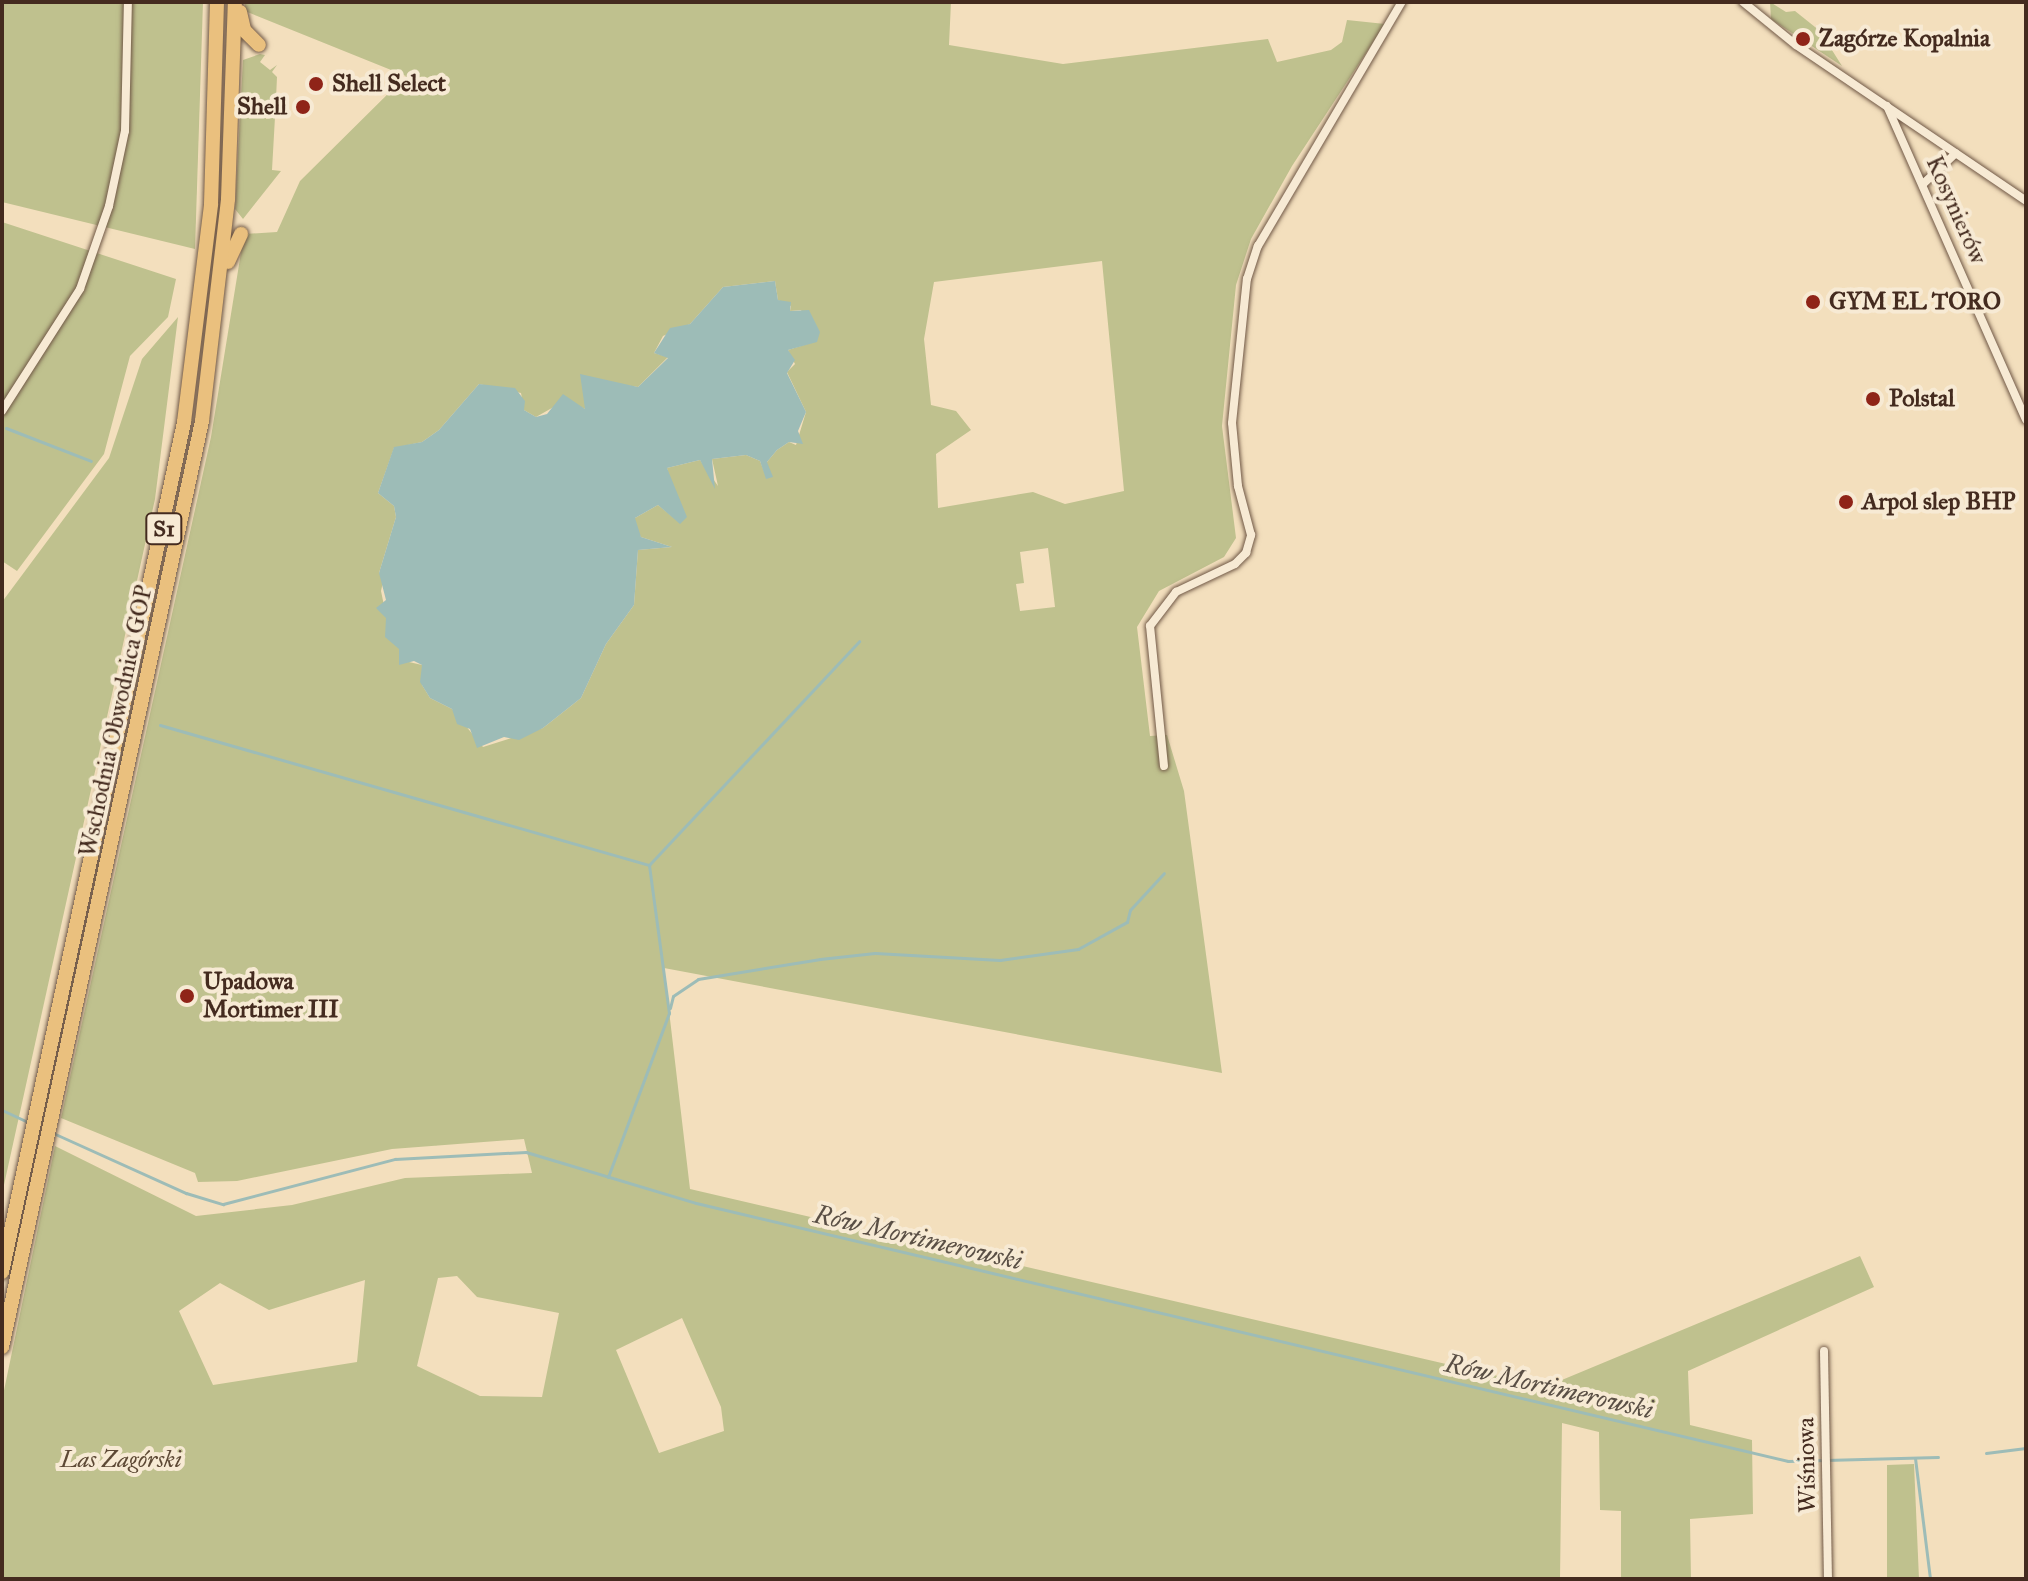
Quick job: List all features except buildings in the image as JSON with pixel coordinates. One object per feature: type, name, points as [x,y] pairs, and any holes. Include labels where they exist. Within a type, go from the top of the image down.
[{"type":"highway","name":"Wschodnia Obwodnica GOP","points":[[2,1347],[184,422],[211,204],[217,2]]},
{"type":"highway","name":"Wschodnia Obwodnica GOP","points":[[2,1272],[59,1048],[196,449],[219,293],[237,2]]},
{"type":"highway","points":[[237,2],[244,30],[259,45]]},
{"type":"highway","points":[[219,293],[241,234]]},
{"type":"street","points":[[2,411],[80,289],[109,206],[125,131],[128,2]]},
{"type":"street","points":[[1164,766],[1149,644],[1150,626],[1163,603],[1246,553],[1249,521],[1238,486],[1232,423],[1247,279],[1258,246],[1402,2]]},
{"type":"street","points":[[1743,2],[1796,45],[2026,201]]},
{"type":"street","name":"Kosynierów","points":[[1886,104],[2026,420]]},
{"type":"street","points":[[1923,184],[1956,153]]},
{"type":"street","name":"Wiśniowa","points":[[1824,1351],[1828,1579]]},
{"type":"green space","points":[[2,2],[203,2],[195,249],[2,202]]},
{"type":"green space","name":"Las Zagórski","points":[[245,2],[951,2],[949,45],[1063,64],[1268,39],[1277,62],[1331,50],[1342,42],[1347,20],[1385,24],[1292,166],[1251,239],[1236,285],[1222,426],[1236,538],[1224,557],[1159,591],[1137,627],[1150,736],[1167,735],[1184,791],[1222,1073],[664,968],[690,1189],[1545,1387],[1860,1256],[1874,1287],[1688,1371],[1690,1425],[1752,1440],[1753,1514],[1690,1519],[1691,1579],[1621,1579],[1621,1511],[1600,1510],[1599,1432],[1562,1423],[1560,1579],[2,1579],[2,1400],[55,1146],[196,1216],[292,1205],[405,1178],[532,1173],[524,1139],[392,1149],[237,1181],[198,1182],[195,1173],[61,1118],[211,437],[244,234],[277,232],[300,181],[406,76],[245,11]],"holes":[[[1102,261],[1124,491],[1065,504],[1033,492],[938,508],[936,454],[971,430],[956,411],[931,405],[924,339],[934,282]],[[775,281],[778,300],[791,306],[790,311],[801,310],[817,341],[788,350],[795,364],[787,372],[806,412],[796,445],[789,442],[777,450],[767,462],[767,479],[760,461],[746,455],[712,459],[718,486],[700,460],[667,468],[680,523],[658,505],[635,518],[635,528],[641,537],[672,547],[638,550],[634,605],[606,644],[581,698],[543,728],[483,747],[452,709],[430,698],[422,685],[422,665],[409,662],[388,625],[381,591],[384,577],[379,573],[396,517],[394,506],[378,493],[394,448],[422,442],[439,430],[479,384],[521,393],[524,410],[536,417],[566,400],[585,409],[585,395],[598,381],[638,387],[668,357],[654,353],[663,336],[690,324],[723,287]],[[1048,548],[1055,607],[1020,611],[1016,584],[1024,583],[1020,552]],[[457,1276],[477,1297],[559,1313],[542,1397],[480,1396],[417,1366],[438,1278]],[[365,1280],[357,1362],[213,1385],[179,1311],[220,1283],[269,1310]],[[682,1318],[721,1407],[724,1431],[659,1453],[616,1350]]]},
{"type":"green space","points":[[1770,2],[1786,12],[1795,11],[1820,31],[1842,66],[1771,19]]},
{"type":"green space","points":[[265,55],[260,62],[270,70],[277,65],[272,72],[277,77],[276,99],[286,100],[281,109],[285,114],[265,112],[266,119],[275,117],[272,170],[281,171],[243,219],[235,209],[243,60]]},
{"type":"green space","points":[[2,222],[176,279],[168,317],[130,356],[104,454],[17,571],[2,561]]},
{"type":"green space","points":[[178,317],[155,499],[2,1194],[2,602],[109,458],[142,359]]},
{"type":"green space","points":[[1914,1464],[1919,1579],[1887,1579],[1887,1465]]},
{"type":"water","points":[[775,281],[778,300],[791,302],[790,311],[809,310],[820,332],[817,342],[788,350],[795,360],[787,373],[806,412],[798,431],[803,444],[789,442],[777,450],[767,462],[773,477],[766,479],[760,461],[746,455],[712,459],[715,489],[700,460],[667,468],[687,517],[680,524],[658,505],[635,518],[641,537],[672,547],[638,550],[634,605],[606,644],[581,698],[543,728],[519,740],[504,737],[477,748],[470,729],[457,724],[452,709],[430,698],[420,682],[422,665],[414,661],[399,665],[399,649],[385,637],[386,618],[376,608],[386,600],[379,573],[396,517],[394,506],[378,493],[394,447],[422,442],[439,430],[479,384],[515,388],[525,401],[524,410],[536,417],[547,414],[563,394],[585,409],[580,374],[638,387],[668,358],[654,353],[670,328],[690,324],[723,287]]},
{"type":"waterway","points":[[6,428],[91,461]]},
{"type":"waterway","points":[[608,1177],[669,1013],[649,865],[859,641]]},
{"type":"waterway","points":[[160,725],[649,865]]},
{"type":"waterway","points":[[670,1008],[673,996],[698,979],[820,959],[875,953],[1000,960],[1078,949],[1127,922],[1130,910],[1164,873]]},
{"type":"waterway","name":"Rów Mortimerowski","points":[[2,1110],[28,1122]]},
{"type":"waterway","name":"Rów Mortimerowski","points":[[53,1133],[186,1193],[223,1204],[395,1159],[526,1152],[696,1203],[1788,1461],[1938,1457]]},
{"type":"waterway","points":[[2025,1349],[2026,1368]]},
{"type":"waterway","points":[[1986,1453],[2026,1448]]},
{"type":"waterway","name":"Rów Mortimerowski","points":[[1915,1458],[1930,1579]]},
{"type":"place","name":"Zagórze Kopalnia","points":[[1803,39]]},
{"type":"place","name":"Shell Select","points":[[316,84]]},
{"type":"place","name":"Shell","points":[[303,107]]},
{"type":"place","name":"GYM EL TORO","points":[[1813,302]]},
{"type":"place","name":"Polstal","points":[[1873,399]]},
{"type":"place","name":"Arpol slep BHP","points":[[1846,502]]},
{"type":"place","name":"Upadowa Mortimer III","points":[[187,996]]}]
